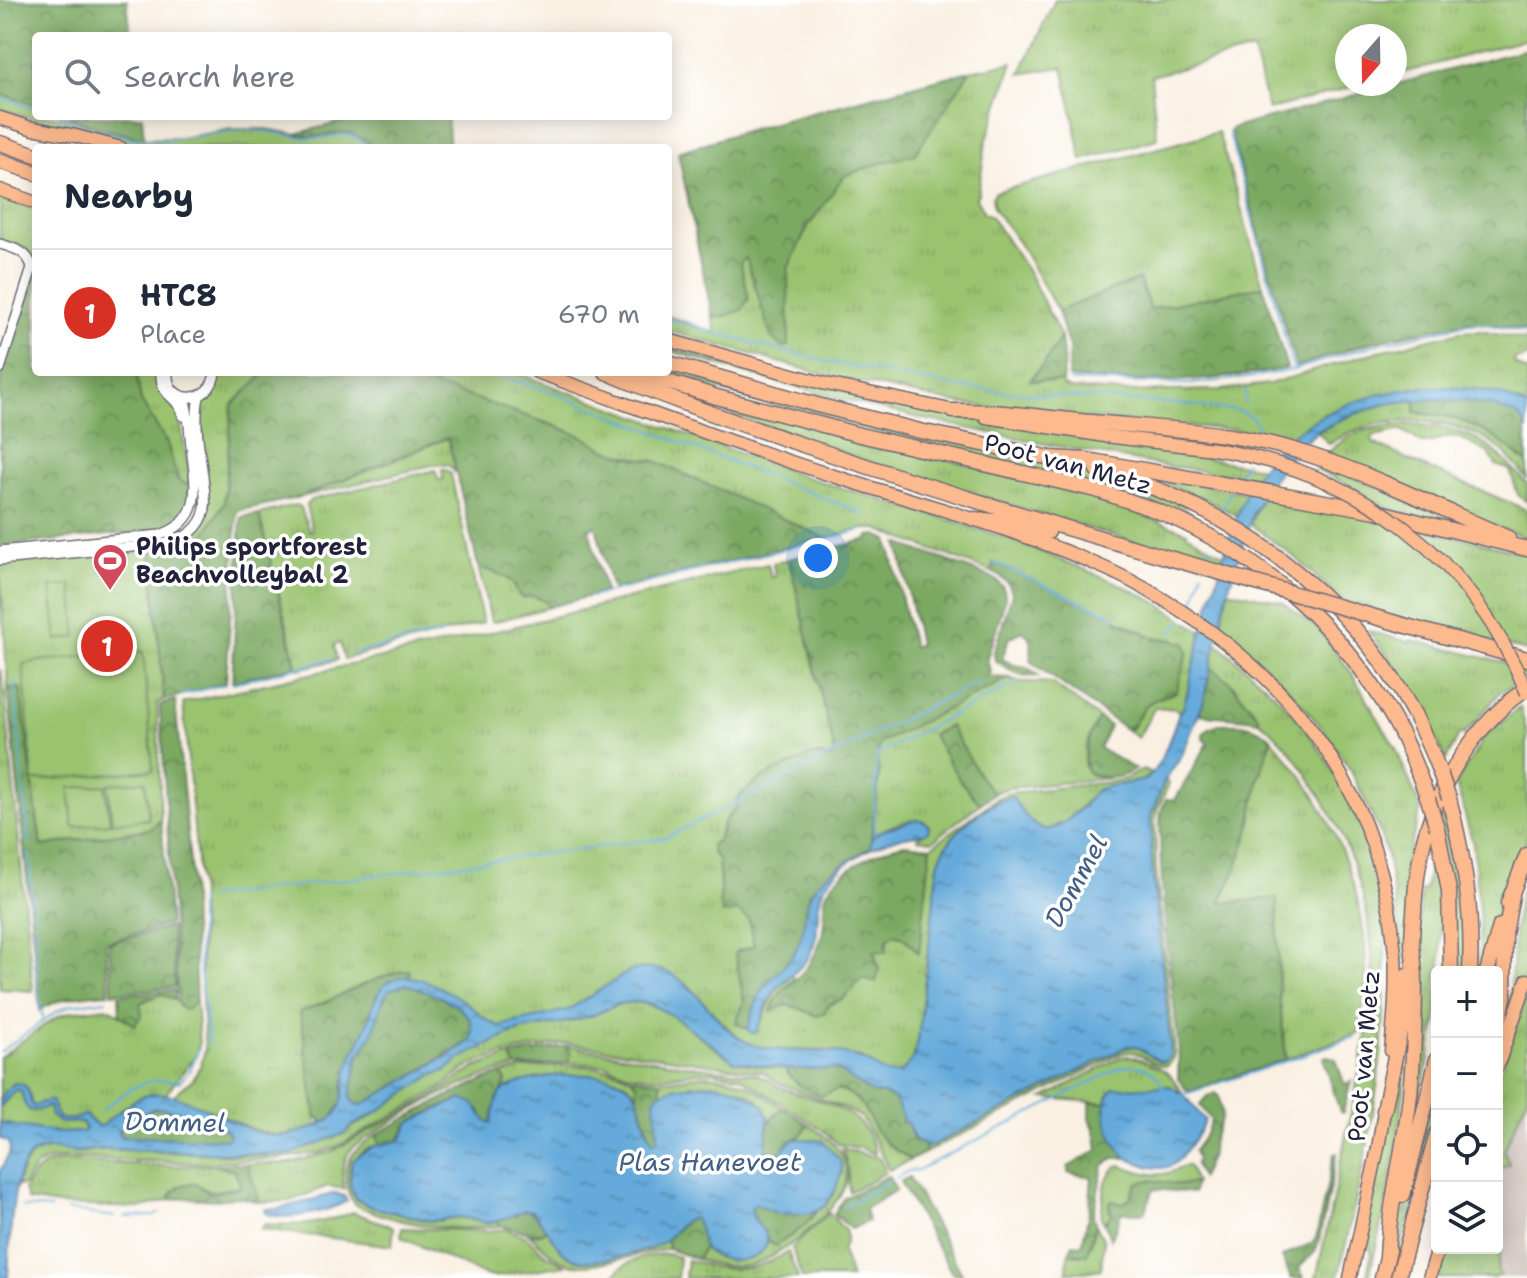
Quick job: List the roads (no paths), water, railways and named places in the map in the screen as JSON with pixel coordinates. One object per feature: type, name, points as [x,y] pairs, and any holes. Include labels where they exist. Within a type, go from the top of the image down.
[{"type":"highway","points":[[0,118],[79,144]]},
{"type":"highway","points":[[27,127],[106,144]]},
{"type":"highway","points":[[0,143],[32,154]]},
{"type":"highway","points":[[0,161],[32,172]]},
{"type":"highway","points":[[0,190],[32,202]]},
{"type":"highway","name":"Poot van Metz","points":[[672,341],[826,384],[953,411],[1105,436],[1244,454],[1321,478],[1365,501],[1404,528],[1438,558],[1479,606],[1508,652],[1527,691]]},
{"type":"highway","points":[[672,364],[920,431],[1051,458],[1087,460],[1319,501],[1414,520],[1527,548]]},
{"type":"highway","name":"Poot van Metz","points":[[548,376],[772,456],[974,519],[1112,571],[1160,597],[1228,644],[1283,695],[1312,730],[1357,804],[1378,860],[1391,923],[1395,1010],[1384,1111],[1350,1278]]},
{"type":"highway","points":[[615,376],[658,394],[850,461],[1051,524],[1527,659]]},
{"type":"highway","name":"Poot van Metz","points":[[648,376],[860,435],[1096,490],[1134,502],[1192,527],[1224,545],[1281,586],[1324,624],[1350,654],[1375,688],[1414,760],[1437,828],[1449,891],[1451,966]]},
{"type":"highway","points":[[953,411],[982,410],[1236,436],[1305,453],[1385,482],[1527,548]]},
{"type":"highway","name":"Poot van Metz","points":[[1051,458],[1128,478],[1197,507],[1243,533],[1289,566],[1341,614],[1372,651],[1412,710],[1449,798],[1468,883],[1470,966]]},
{"type":"highway","points":[[974,519],[1015,523],[1135,554],[1169,558]]},
{"type":"highway","points":[[1387,1258],[1388,1232],[1411,1086],[1415,983],[1412,944],[1418,869],[1427,825],[1455,766],[1483,727],[1501,709],[1527,691]]},
{"type":"highway","points":[[1489,966],[1502,919],[1527,855]]},
{"type":"highway","points":[[1503,1002],[1505,935],[1512,895]]},
{"type":"highway","points":[[1384,1111],[1400,1032],[1412,944]]},
{"type":"highway","points":[[1503,1050],[1527,980]]},
{"type":"highway","points":[[1382,1278],[1431,1083]]},
{"type":"highway","points":[[1398,1278],[1431,1155]]},
{"type":"highway","points":[[1429,1278],[1436,1254]]},
{"type":"street","points":[[0,244],[24,253],[32,268],[0,369]]},
{"type":"street","points":[[161,376],[166,394],[180,400],[199,396],[210,387],[214,376]]},
{"type":"street","points":[[0,551],[160,535],[187,519],[196,489],[190,430],[180,400],[169,386],[168,376]]},
{"type":"street","points":[[0,560],[163,544],[189,534],[197,527],[205,503],[198,429],[199,396]]},
{"type":"water","name":"Dommel","points":[[1453,387],[1504,396],[1527,408],[1527,428],[1519,416],[1490,405],[1438,399],[1389,403],[1351,415],[1319,430],[1301,445],[1262,496],[1252,516],[1228,590],[1203,703],[1182,755],[1165,780],[1151,816],[1152,866],[1171,1049],[1165,1062],[1128,1046],[929,1147],[917,1141],[907,1122],[901,1123],[903,1118],[894,1099],[872,1093],[836,1069],[786,1069],[734,1061],[673,1016],[651,1004],[619,1004],[591,1016],[506,1036],[431,1076],[350,1127],[346,1133],[293,1153],[103,1149],[39,1151],[29,1157],[17,1184],[8,1278],[0,1278],[0,1171],[10,1147],[7,1141],[0,1139],[0,1123],[60,1133],[86,1129],[82,1122],[60,1123],[51,1116],[49,1106],[28,1109],[20,1090],[15,1090],[0,1107],[2,1096],[14,1083],[23,1084],[28,1090],[32,1106],[52,1101],[60,1119],[85,1115],[98,1127],[139,1098],[157,1094],[191,1102],[261,1133],[280,1136],[295,1133],[323,1123],[337,1112],[349,1066],[376,997],[393,979],[411,977],[438,986],[499,1026],[568,1010],[630,971],[650,968],[681,980],[729,1030],[753,1045],[776,1050],[840,1053],[864,1060],[884,1072],[902,1072],[913,1058],[918,1041],[938,865],[949,843],[978,814],[1012,797],[1029,820],[1044,829],[1052,829],[1072,817],[1097,790],[1147,779],[1162,756],[1179,712],[1183,709],[1228,540],[1255,476],[1288,438],[1309,424],[1354,402],[1403,390]],"holes":[[[406,984],[441,998],[466,1014],[472,1028],[471,1040],[362,1105],[355,1104],[350,1098],[358,1057],[372,1035],[384,997],[389,990]],[[154,1108],[191,1115],[226,1130],[230,1135],[228,1139],[121,1137],[118,1131]]]},
{"type":"water","points":[[916,819],[929,826],[928,832],[888,841],[864,852],[832,876],[821,895],[815,939],[809,956],[775,991],[757,1031],[752,1033],[748,1029],[763,988],[788,961],[801,938],[811,892],[834,870],[870,847],[873,834]]},
{"type":"water","name":"Plas Hanevoet","points":[[600,1075],[624,1083],[633,1090],[639,1101],[653,1142],[658,1140],[655,1099],[660,1093],[673,1088],[713,1083],[735,1088],[763,1105],[768,1116],[766,1150],[778,1154],[794,1140],[822,1140],[841,1161],[842,1170],[835,1191],[825,1206],[809,1214],[779,1214],[756,1204],[751,1208],[752,1214],[767,1237],[764,1249],[751,1258],[732,1261],[708,1252],[694,1218],[682,1224],[665,1241],[649,1249],[615,1258],[586,1261],[563,1252],[532,1211],[525,1210],[486,1223],[460,1217],[431,1221],[371,1207],[356,1199],[350,1181],[352,1162],[375,1146],[402,1138],[410,1122],[461,1099],[474,1104],[491,1123],[496,1102],[503,1091],[521,1082],[549,1076]]},
{"type":"water","points":[[1170,1086],[1183,1094],[1205,1120],[1200,1131],[1184,1154],[1174,1164],[1164,1168],[1150,1167],[1128,1159],[1114,1142],[1107,1122],[1106,1103],[1109,1095],[1114,1088]]},
{"type":"water","points":[[336,1193],[347,1201],[306,1214],[273,1216],[265,1213],[265,1209],[278,1209]]},
{"type":"waterway","points":[[0,98],[32,108]]},
{"type":"waterway","points":[[68,120],[140,139],[251,130],[305,138],[349,135],[366,144]]},
{"type":"waterway","points":[[1229,133],[1293,368]]},
{"type":"waterway","points":[[672,320],[820,360],[946,385],[1240,411],[1253,418],[1260,430],[1259,435]]},
{"type":"waterway","points":[[1070,381],[1190,384],[1293,370],[1374,345],[1469,324],[1481,323],[1527,333]]},
{"type":"waterway","points":[[501,376],[551,392],[865,514]]},
{"type":"waterway","points":[[1245,389],[1245,404]]},
{"type":"waterway","points":[[1236,481],[1246,462]]},
{"type":"waterway","points":[[1220,513],[1231,490]]},
{"type":"waterway","points":[[590,597],[862,530]]},
{"type":"waterway","points":[[1205,562],[1209,545]]},
{"type":"waterway","points":[[993,562],[1116,617]]},
{"type":"waterway","points":[[1188,611],[1195,599],[1202,572]]},
{"type":"waterway","points":[[1169,632],[1173,632],[1182,620]]},
{"type":"waterway","points":[[353,653],[443,633]]},
{"type":"waterway","points":[[233,683],[332,659]]},
{"type":"waterway","points":[[209,897],[665,838],[980,681]]},
{"type":"waterway","points":[[874,834],[877,754],[1019,681]]},
{"type":"waterway","points":[[14,682],[29,845]]},
{"type":"waterway","points":[[182,695],[226,684]]},
{"type":"waterway","points":[[29,853],[31,889]]},
{"type":"waterway","points":[[32,895],[33,916]]},
{"type":"waterway","points":[[199,898],[199,965],[209,1044]]},
{"type":"waterway","points":[[34,924],[38,992],[43,1018]]},
{"type":"waterway","points":[[0,1052],[70,1005],[106,1000]]},
{"type":"waterway","points":[[1182,1095],[1355,1037]]},
{"type":"waterway","name":"Dommel","points":[[102,1110],[137,1086],[156,1081],[179,1082],[190,1070],[199,1048]]},
{"type":"waterway","points":[[896,1178],[908,1171],[918,1170],[1121,1067],[1135,1065],[1146,1068],[1152,1071],[1163,1087]]},
{"type":"waterway","points":[[845,1206],[889,1182]]},
{"type":"waterway","points":[[23,1207],[51,1209]]},
{"type":"waterway","points":[[67,1210],[115,1217]]},
{"type":"waterway","points":[[124,1217],[154,1216],[159,1213]]},
{"type":"place","name":"Philips sportforest Beachvolleybal 2","points":[[110,592]]},
{"type":"place","name":"HTC8","points":[[107,646]]}]
